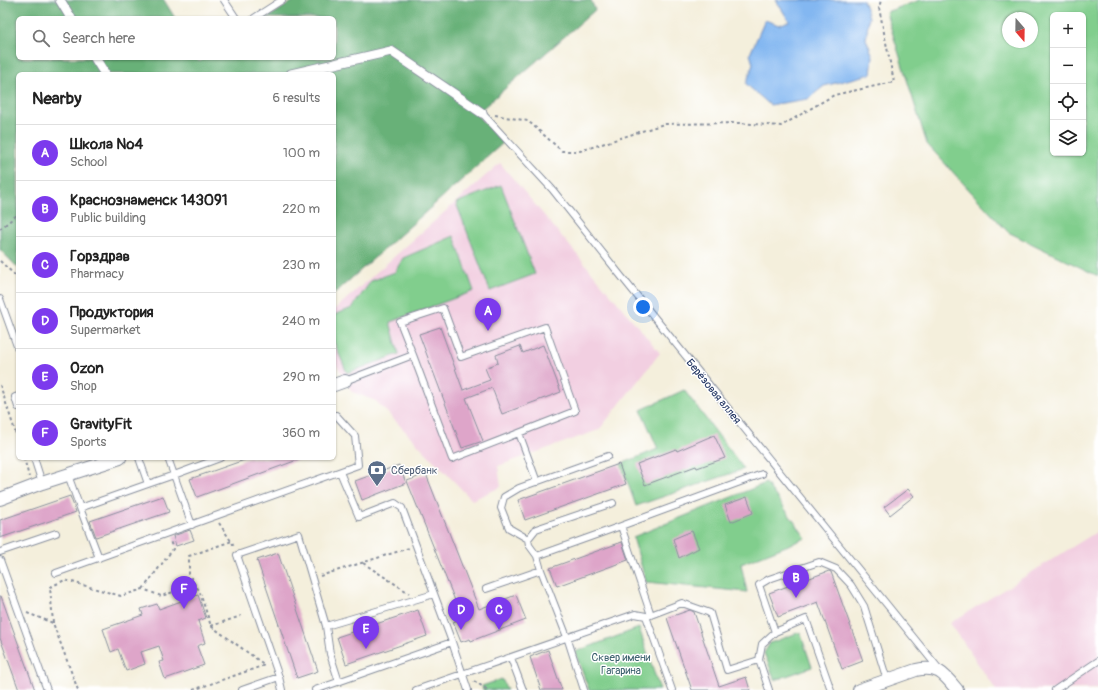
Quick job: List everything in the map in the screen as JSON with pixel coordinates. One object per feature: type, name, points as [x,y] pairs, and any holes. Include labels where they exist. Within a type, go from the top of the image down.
[{"type":"street","points":[[60,0],[70,16]]},
{"type":"street","points":[[300,72],[390,51],[482,113]]},
{"type":"street","points":[[96,60],[104,72]]},
{"type":"street","points":[[0,499],[42,483],[114,460]]},
{"type":"street","points":[[859,690],[925,668],[934,669],[942,673],[954,686]]},
{"type":"lane","points":[[224,0],[235,16]]},
{"type":"lane","points":[[257,16],[282,0]]},
{"type":"lane","name":"Берёзовая аллея","points":[[482,113],[552,189],[942,673]]},
{"type":"lane","points":[[0,299],[16,343]]},
{"type":"lane","points":[[443,308],[461,357],[545,327],[575,411],[452,459],[413,355],[400,322],[443,308]]},
{"type":"lane","points":[[340,383],[413,355]]},
{"type":"lane","points":[[56,573],[358,465],[355,436],[336,414]]},
{"type":"lane","points":[[519,432],[537,482]]},
{"type":"lane","points":[[528,538],[509,528],[501,508],[504,497],[519,488],[608,456]]},
{"type":"lane","points":[[35,460],[42,483]]},
{"type":"lane","points":[[140,460],[148,484]]},
{"type":"lane","points":[[169,460],[192,525]]},
{"type":"lane","points":[[80,508],[215,460]]},
{"type":"lane","points":[[340,472],[359,517],[395,503],[402,508],[452,642],[468,690]]},
{"type":"lane","points":[[537,556],[762,474]]},
{"type":"lane","points":[[68,475],[99,558]]},
{"type":"lane","points":[[584,690],[567,637],[537,556],[529,545],[528,538],[536,529],[613,503]]},
{"type":"lane","points":[[621,526],[672,690]]},
{"type":"lane","points":[[0,552],[56,533]]},
{"type":"lane","points":[[282,690],[279,677],[237,555],[299,534],[326,626],[330,654],[339,682]]},
{"type":"lane","points":[[0,560],[47,690]]},
{"type":"lane","points":[[774,632],[760,585],[769,579],[819,562],[836,569],[851,585],[864,606],[887,680]]},
{"type":"lane","points":[[486,589],[541,570]]},
{"type":"lane","points":[[326,626],[434,594]]},
{"type":"lane","points":[[418,690],[635,614],[649,616],[682,603],[710,613],[727,670],[759,660]]},
{"type":"lane","points":[[769,690],[759,660],[762,644],[774,632],[806,619],[831,690]]},
{"type":"lane","points":[[318,690],[452,642]]},
{"type":"lane","points":[[511,658],[523,690]]},
{"type":"lane","points":[[1055,690],[1098,661]]},
{"type":"lane","points":[[242,690],[279,677]]},
{"type":"path","points":[[482,113],[528,121],[562,151],[580,151],[664,124],[739,123],[781,126],[834,94],[894,82],[879,8],[882,0]]},
{"type":"path","points":[[0,229],[16,216]]},
{"type":"path","points":[[0,261],[16,276]]},
{"type":"path","points":[[0,385],[16,434]]},
{"type":"path","points":[[25,460],[30,476]]},
{"type":"path","points":[[215,517],[232,541],[237,555]]},
{"type":"path","points":[[78,690],[53,623],[50,587],[65,580],[121,596],[143,589],[173,549],[167,534]]},
{"type":"path","points":[[193,690],[265,665],[211,626],[199,590],[189,574],[189,556],[232,541]]},
{"type":"path","points":[[312,578],[416,546]]},
{"type":"path","points":[[363,563],[418,599]]},
{"type":"path","points":[[143,589],[161,596],[196,585]]},
{"type":"path","points":[[18,610],[53,623]]},
{"type":"path","points":[[211,626],[240,616]]},
{"type":"path","points":[[462,674],[488,690]]},
{"type":"shaded area","points":[[500,163],[660,353],[599,430],[498,466],[501,487],[472,500],[376,401],[352,392],[336,364],[336,308]]},
{"type":"shaded area","points":[[1098,531],[1098,689],[996,690],[950,623]]},
{"type":"green space","points":[[0,0],[164,0],[174,16],[16,16],[16,60],[198,60],[199,62],[202,60],[336,60],[336,16],[270,16],[295,0],[591,0],[595,10],[476,114],[503,143],[336,292],[336,72],[16,72],[16,266],[0,250]]},
{"type":"green space","points":[[920,0],[1098,0],[1098,276],[1008,232],[927,144],[886,12]]},
{"type":"green space","points":[[501,185],[535,274],[490,291],[456,203]]},
{"type":"green space","points":[[454,236],[474,291],[390,322],[399,354],[347,373],[336,347],[336,314],[352,308],[371,281],[395,272],[403,258]]},
{"type":"green space","points":[[684,390],[744,469],[636,506],[621,464],[658,449],[641,410]]},
{"type":"green space","points":[[766,483],[806,538],[741,564],[747,592],[646,582],[633,537]]},
{"type":"green space","name":"Сквер имени Гагарина","points":[[639,628],[660,690],[589,690],[575,652]]},
{"type":"green space","points":[[800,632],[812,667],[775,680],[764,653],[770,643]]},
{"type":"green space","points":[[502,679],[507,690],[483,690],[482,686]]},
{"type":"water","points":[[776,0],[863,0],[869,17],[866,39],[873,56],[871,74],[824,86],[808,99],[770,105],[746,84],[753,64],[750,54],[765,20],[779,25],[789,21]]},
{"type":"building","points":[[440,327],[463,390],[490,380],[485,368],[498,363],[496,355],[520,346],[523,353],[543,345],[561,392],[502,414],[492,388],[466,398],[483,441],[462,448],[419,334]]},
{"type":"building","points":[[714,435],[725,458],[697,468],[696,466],[645,485],[637,464],[676,449],[677,451]]},
{"type":"building","points":[[244,460],[297,460],[197,497],[190,479]]},
{"type":"building","points":[[619,464],[626,484],[525,520],[518,500]]},
{"type":"building","points":[[399,465],[406,483],[362,500],[355,481]]},
{"type":"building","points":[[426,474],[479,609],[516,595],[526,620],[471,641],[470,639],[461,642],[453,622],[462,618],[407,481]]},
{"type":"building","points":[[908,489],[914,496],[890,515],[884,507]]},
{"type":"building","points":[[70,496],[76,512],[0,538],[0,520]]},
{"type":"building","points":[[163,496],[169,512],[96,537],[90,521]]},
{"type":"building","points":[[747,497],[753,513],[731,522],[725,505]]},
{"type":"building","points":[[190,530],[194,540],[176,546],[173,536]]},
{"type":"building","points":[[692,531],[699,548],[679,558],[673,539]]},
{"type":"building","points":[[622,542],[628,560],[557,586],[550,568]]},
{"type":"building","points":[[278,553],[318,671],[297,678],[257,560]]},
{"type":"building","points":[[829,571],[831,572],[863,661],[842,669],[818,602],[778,617],[769,593]]},
{"type":"building","points":[[198,595],[206,618],[198,621],[205,643],[197,646],[204,665],[165,679],[159,662],[164,661],[159,646],[141,652],[145,664],[126,671],[118,649],[111,652],[103,629],[143,615],[141,609],[157,604],[159,609]]},
{"type":"building","points":[[0,596],[35,690],[19,690],[0,638]]},
{"type":"building","points":[[418,610],[427,636],[346,664],[337,637]]},
{"type":"building","points":[[690,610],[694,612],[719,686],[746,677],[750,690],[692,690],[667,618]]},
{"type":"building","points":[[548,650],[562,690],[541,690],[530,657]]},
{"type":"place","name":"Школа №4","points":[[488,331]]},
{"type":"place","name":"Сбербанк","points":[[377,487]]},
{"type":"place","name":"Краснознаменск 143091","points":[[796,598]]},
{"type":"place","name":"GravityFit","points":[[184,609]]},
{"type":"place","name":"Продуктория","points":[[461,630]]},
{"type":"place","name":"Горздрав","points":[[499,630]]},
{"type":"place","name":"Ozon","points":[[366,649]]}]
